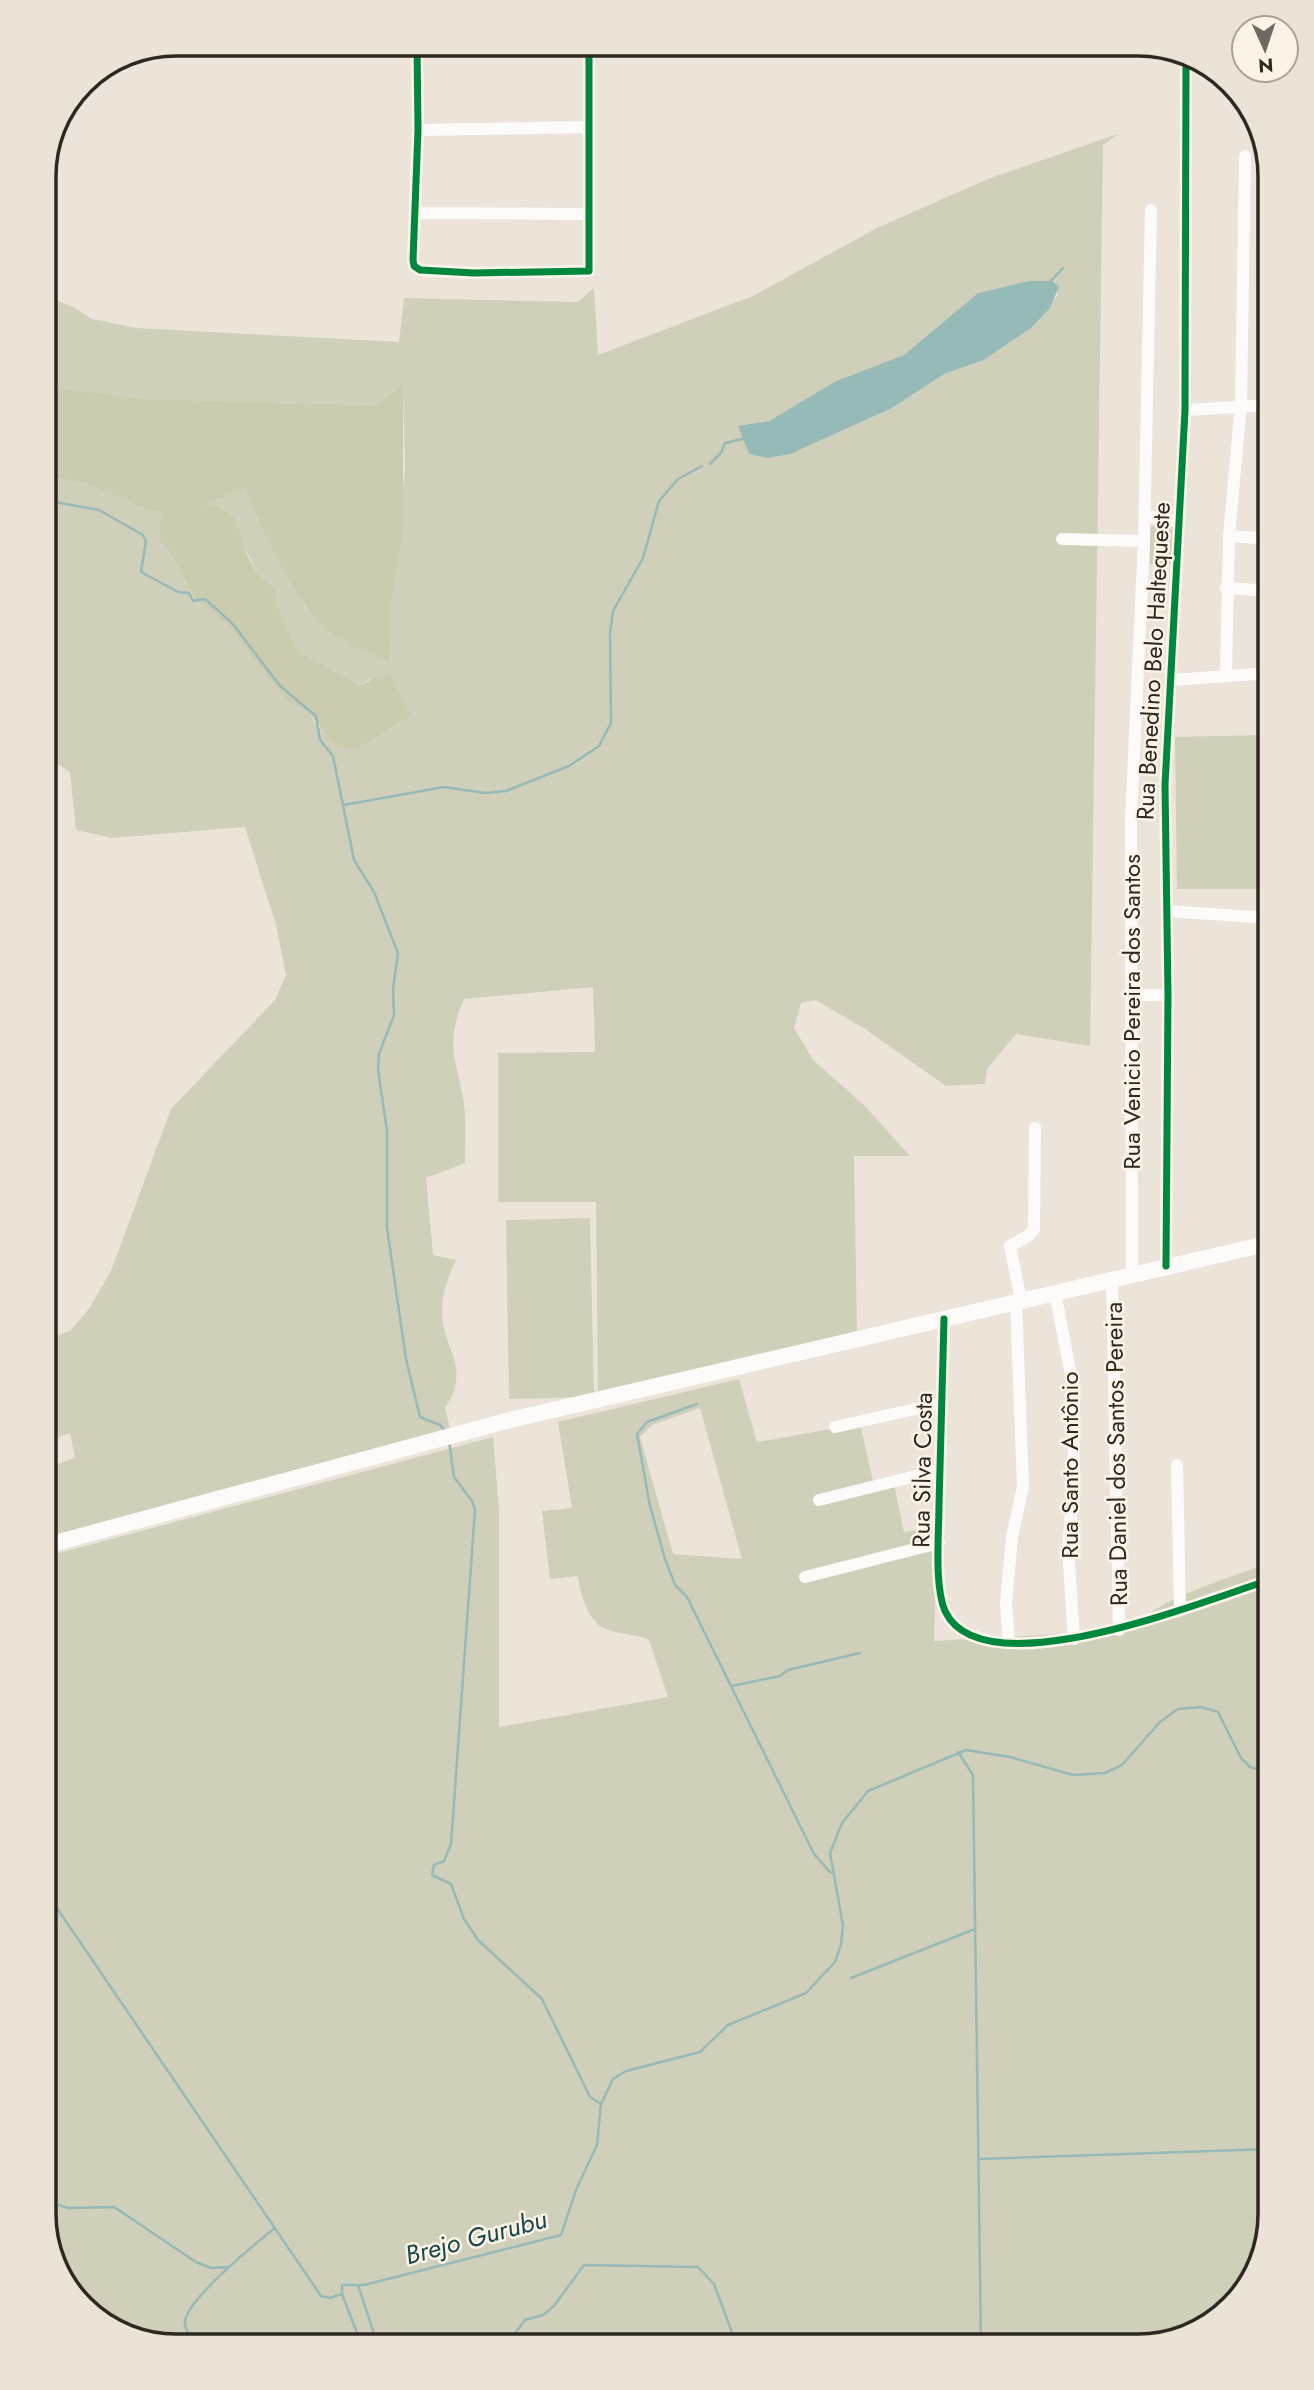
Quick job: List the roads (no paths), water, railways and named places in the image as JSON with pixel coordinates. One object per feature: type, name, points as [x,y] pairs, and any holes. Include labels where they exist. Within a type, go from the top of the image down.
[{"type":"main road","points":[[56,1543],[506,1421],[1258,1246]]},
{"type":"street","points":[[417,56],[418,130],[412,254],[414,266],[428,271],[474,273],[589,271],[589,56]]},
{"type":"street","name":"Rua Benedino Belo Haltequeste","points":[[1166,1266],[1168,995],[1165,785],[1185,410],[1186,66]]},
{"type":"street","points":[[418,130],[589,127]]},
{"type":"street","points":[[1226,674],[1226,587],[1241,405],[1245,156]]},
{"type":"street","name":"Rua Venicio Pereira dos Santos","points":[[1132,1273],[1131,819],[1144,541],[1150,210]]},
{"type":"street","points":[[415,213],[587,214]]},
{"type":"street","points":[[1185,410],[1258,405]]},
{"type":"street","points":[[1144,516],[1178,521]]},
{"type":"street","points":[[1229,536],[1258,538]]},
{"type":"street","points":[[1062,539],[1144,541]]},
{"type":"street","points":[[1226,587],[1258,590]]},
{"type":"street","points":[[1171,680],[1258,673]]},
{"type":"street","points":[[1167,911],[1258,917]]},
{"type":"street","points":[[1132,995],[1168,995]]},
{"type":"street","points":[[1009,1642],[1006,1604],[1012,1537],[1023,1487],[1019,1301],[1010,1245],[1028,1236],[1034,1229],[1035,1128]]},
{"type":"street","name":"Rua Daniel dos Santos Pereira","points":[[1112,1278],[1119,1630]]},
{"type":"street","name":"Rua Santo Antônio","points":[[1055,1292],[1073,1387],[1074,1480],[1068,1548],[1074,1640]]},
{"type":"street","name":"Rua Silva Costa","points":[[944,1319],[939,1544],[942,1601],[946,1614],[966,1633],[1009,1642],[1074,1640],[1119,1630],[1258,1584]]},
{"type":"street","points":[[835,1427],[942,1403]]},
{"type":"street","points":[[1177,1465],[1180,1610]]},
{"type":"street","points":[[819,1500],[940,1470]]},
{"type":"street","points":[[805,1577],[939,1544]]},
{"type":"water","points":[[1029,281],[1052,281],[1059,287],[1050,308],[1031,328],[984,360],[944,374],[892,408],[790,454],[768,458],[749,454],[738,426],[769,421],[836,381],[904,355],[978,293]]},
{"type":"waterway","points":[[1049,283],[1063,268]]},
{"type":"waterway","points":[[710,464],[721,453],[725,443],[746,438]]},
{"type":"waterway","points":[[344,805],[444,787],[485,793],[506,791],[569,766],[599,746],[611,723],[610,633],[613,611],[643,558],[659,501],[678,479],[702,466]]},
{"type":"waterway","points":[[56,502],[99,510],[143,535],[146,541],[141,572],[178,592],[189,593],[193,601],[205,599],[232,623],[280,686],[316,716],[320,740],[333,756],[354,860],[374,892],[398,953],[393,989],[394,1015],[379,1054],[378,1070],[387,1131],[387,1228],[406,1359],[420,1417],[440,1425],[445,1431]]},
{"type":"waterway","points":[[697,1404],[647,1422],[637,1434],[650,1506],[665,1559],[675,1585],[687,1597],[814,1854],[831,1873]]},
{"type":"waterway","points":[[449,1441],[454,1477],[472,1501],[475,1510],[451,1844],[444,1861],[434,1865],[432,1875],[451,1884],[464,1919],[478,1940],[542,1999],[590,2097],[601,2104]]},
{"type":"waterway","points":[[732,1686],[780,1676],[788,1670],[860,1653]]},
{"type":"waterway","name":"Brejo Gurubu","points":[[342,2294],[342,2285],[364,2285],[561,2235],[576,2190],[597,2145],[601,2104],[613,2079],[626,2071],[700,2052],[728,2025],[806,1993],[835,1962],[841,1945],[843,1925],[830,1853],[842,1823],[868,1791],[966,1750],[1010,1757],[1073,1775],[1105,1773],[1122,1765],[1160,1722],[1178,1709],[1201,1707],[1218,1712],[1241,1758],[1250,1767],[1258,1769]]},
{"type":"waterway","points":[[958,1752],[973,1775],[981,2334]]},
{"type":"waterway","points":[[56,1907],[321,2296],[330,2298],[342,2294]]},
{"type":"waterway","points":[[851,1978],[975,1929]]},
{"type":"waterway","points":[[980,2159],[1258,2149]]},
{"type":"waterway","points":[[56,2204],[68,2208],[114,2207],[196,2262],[211,2268],[227,2267]]},
{"type":"waterway","points":[[188,2334],[185,2322],[188,2312],[197,2300],[223,2272],[275,2228]]},
{"type":"waterway","points":[[514,2334],[525,2320],[543,2315],[554,2306],[584,2265],[698,2267],[714,2284],[733,2334]]},
{"type":"waterway","points":[[358,2285],[374,2334]]},
{"type":"waterway","points":[[342,2294],[357,2334]]}]
